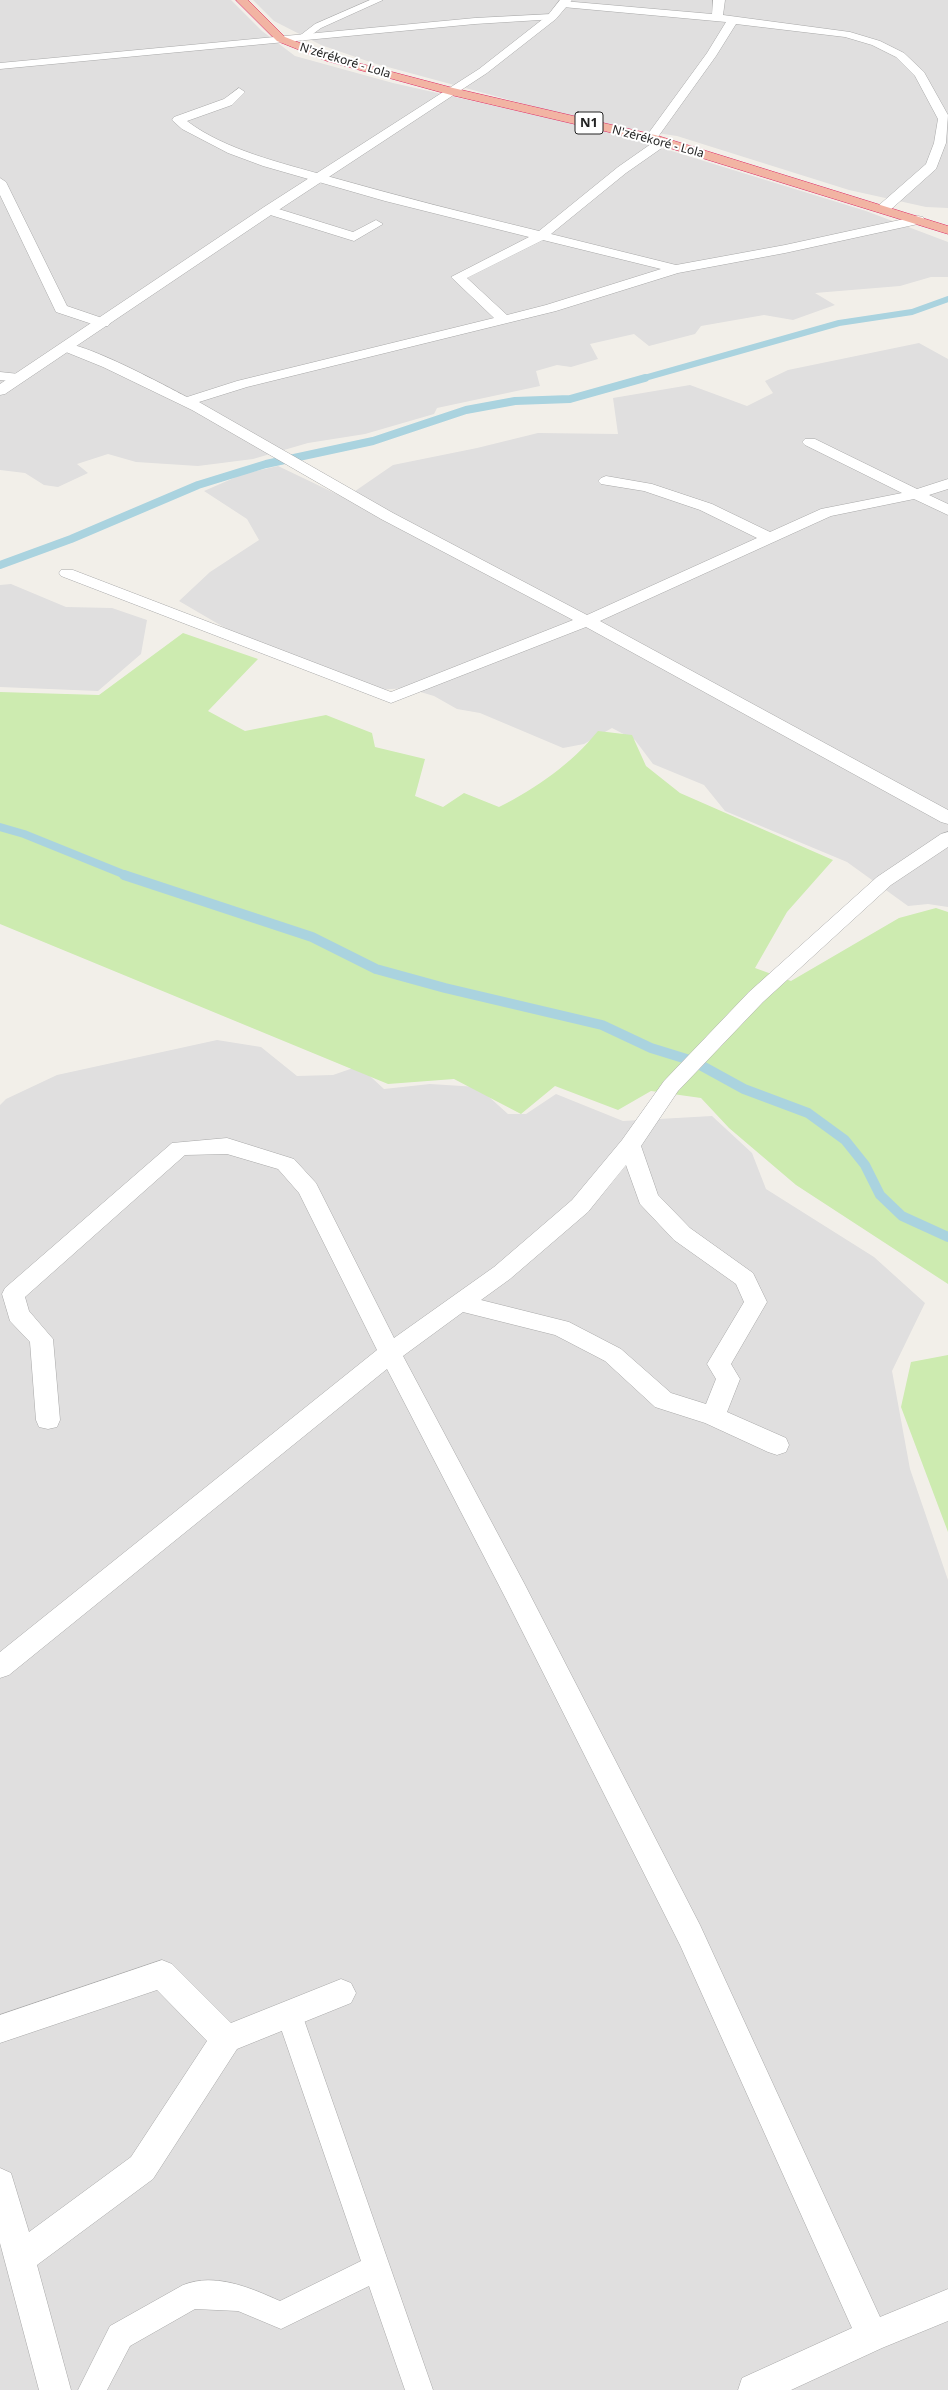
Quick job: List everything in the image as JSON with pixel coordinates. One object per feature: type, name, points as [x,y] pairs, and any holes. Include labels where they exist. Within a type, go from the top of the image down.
[{"type":"highway","name":"N'zérékoré - Lola","points":[[242,0],[281,39],[331,59],[451,91],[657,140],[948,230]]},
{"type":"street","points":[[717,18],[719,0]]},
{"type":"street","points":[[0,391],[269,210],[483,71],[552,17],[564,2],[717,18],[846,34],[876,43],[900,54],[920,74],[944,119],[940,144],[932,166],[883,209]]},
{"type":"street","points":[[0,66],[475,21],[552,17]]},
{"type":"street","points":[[503,319],[458,277],[540,236],[657,140],[733,20]]},
{"type":"street","points":[[239,92],[228,102],[178,120],[186,126],[232,150],[319,178],[540,236],[676,269]]},
{"type":"street","points":[[0,182],[61,309],[103,323]]},
{"type":"street","points":[[269,210],[354,237],[376,224]]},
{"type":"street","points":[[185,402],[242,384],[593,296],[676,269],[785,249],[918,220]]},
{"type":"street","points":[[66,347],[108,364],[185,402],[387,516],[587,621],[948,818]]},
{"type":"street","points":[[0,376],[19,378]]},
{"type":"street","points":[[810,442],[948,510]]},
{"type":"street","points":[[606,481],[647,487],[706,507],[770,538]]},
{"type":"street","points":[[67,573],[391,698],[587,621],[827,512],[915,494],[948,484]]},
{"type":"street","points":[[0,1667],[390,1353],[502,1273],[580,1206],[630,1145],[670,1086],[756,997],[884,881],[948,838]]},
{"type":"street","points":[[630,1145],[648,1198],[682,1234],[745,1279],[756,1302],[719,1364],[728,1378],[713,1416]]},
{"type":"street","points":[[48,1420],[41,1340],[18,1314],[12,1294],[180,1148],[227,1146],[286,1164],[308,1189],[390,1353],[515,1591],[690,1935],[872,2336]]},
{"type":"street","points":[[460,1303],[561,1328],[613,1355],[663,1400],[713,1416],[777,1446]]},
{"type":"street","points":[[0,2028],[162,1974],[226,2039]]},
{"type":"street","points":[[20,2258],[142,2168],[226,2039],[341,1993]]},
{"type":"street","points":[[0,2184],[55,2390]]},
{"type":"street","points":[[754,2390],[872,2336],[948,2305]]},
{"type":"lane","points":[[303,37],[318,26],[378,0]]},
{"type":"lane","points":[[288,2014],[419,2390]]},
{"type":"lane","points":[[92,2390],[120,2336],[193,2295],[238,2297],[282,2315],[377,2268]]},
{"type":"shaded area","points":[[0,0],[231,0],[262,31],[295,56],[393,83],[610,132],[866,211],[948,242],[948,277],[931,277],[900,286],[815,293],[835,305],[793,320],[764,315],[701,326],[695,334],[649,346],[634,334],[590,344],[598,359],[571,367],[557,365],[536,371],[540,386],[437,408],[434,414],[365,434],[308,443],[253,459],[198,466],[136,462],[108,454],[77,464],[88,473],[58,487],[44,485],[25,473],[0,470]]},
{"type":"shaded area","points":[[253,0],[948,0],[948,208],[926,207],[849,190],[677,136],[602,125],[373,63],[321,45],[274,21]]},
{"type":"shaded area","points":[[919,343],[948,359],[948,907],[928,904],[908,906],[847,862],[725,811],[704,785],[653,764],[635,740],[612,728],[584,744],[563,748],[480,713],[457,709],[434,696],[407,688],[377,690],[232,632],[179,601],[210,572],[259,540],[247,519],[204,491],[243,474],[278,466],[345,498],[393,465],[477,448],[538,433],[618,434],[613,398],[690,385],[747,406],[773,393],[765,381],[788,370]]},
{"type":"shaded area","points":[[11,584],[66,607],[112,608],[147,620],[141,654],[98,691],[0,687],[0,585]]},
{"type":"shaded area","points":[[217,1040],[261,1047],[297,1076],[333,1075],[359,1066],[384,1089],[430,1084],[478,1087],[508,1114],[526,1114],[556,1094],[623,1121],[712,1116],[752,1153],[766,1189],[874,1257],[925,1303],[892,1371],[910,1469],[948,1580],[948,2390],[0,2390],[0,1105],[6,1099],[57,1075]]},
{"type":"green space","points":[[183,633],[258,659],[208,711],[245,731],[326,715],[372,733],[375,747],[425,759],[415,796],[443,807],[464,793],[499,807],[527,792],[565,765],[598,731],[632,735],[646,766],[680,793],[833,860],[787,912],[755,968],[791,981],[899,918],[936,908],[948,912],[948,1284],[796,1185],[729,1128],[701,1098],[651,1091],[618,1110],[555,1086],[521,1114],[454,1079],[388,1084],[0,924],[0,692],[99,695]]},
{"type":"green space","points":[[948,1355],[948,1532],[901,1407],[911,1362]]},
{"type":"waterway","points":[[641,379],[839,323],[912,312],[948,299]]},
{"type":"waterway","points":[[0,565],[71,539],[198,485],[266,464],[373,441],[466,410],[515,401],[570,399],[645,378]]},
{"type":"waterway","points":[[0,827],[24,834],[128,876]]},
{"type":"waterway","points":[[124,875],[312,937],[376,969],[445,988],[602,1025],[651,1048],[693,1061],[744,1089],[808,1113],[845,1140],[865,1165],[880,1195],[902,1216],[948,1237]]}]
